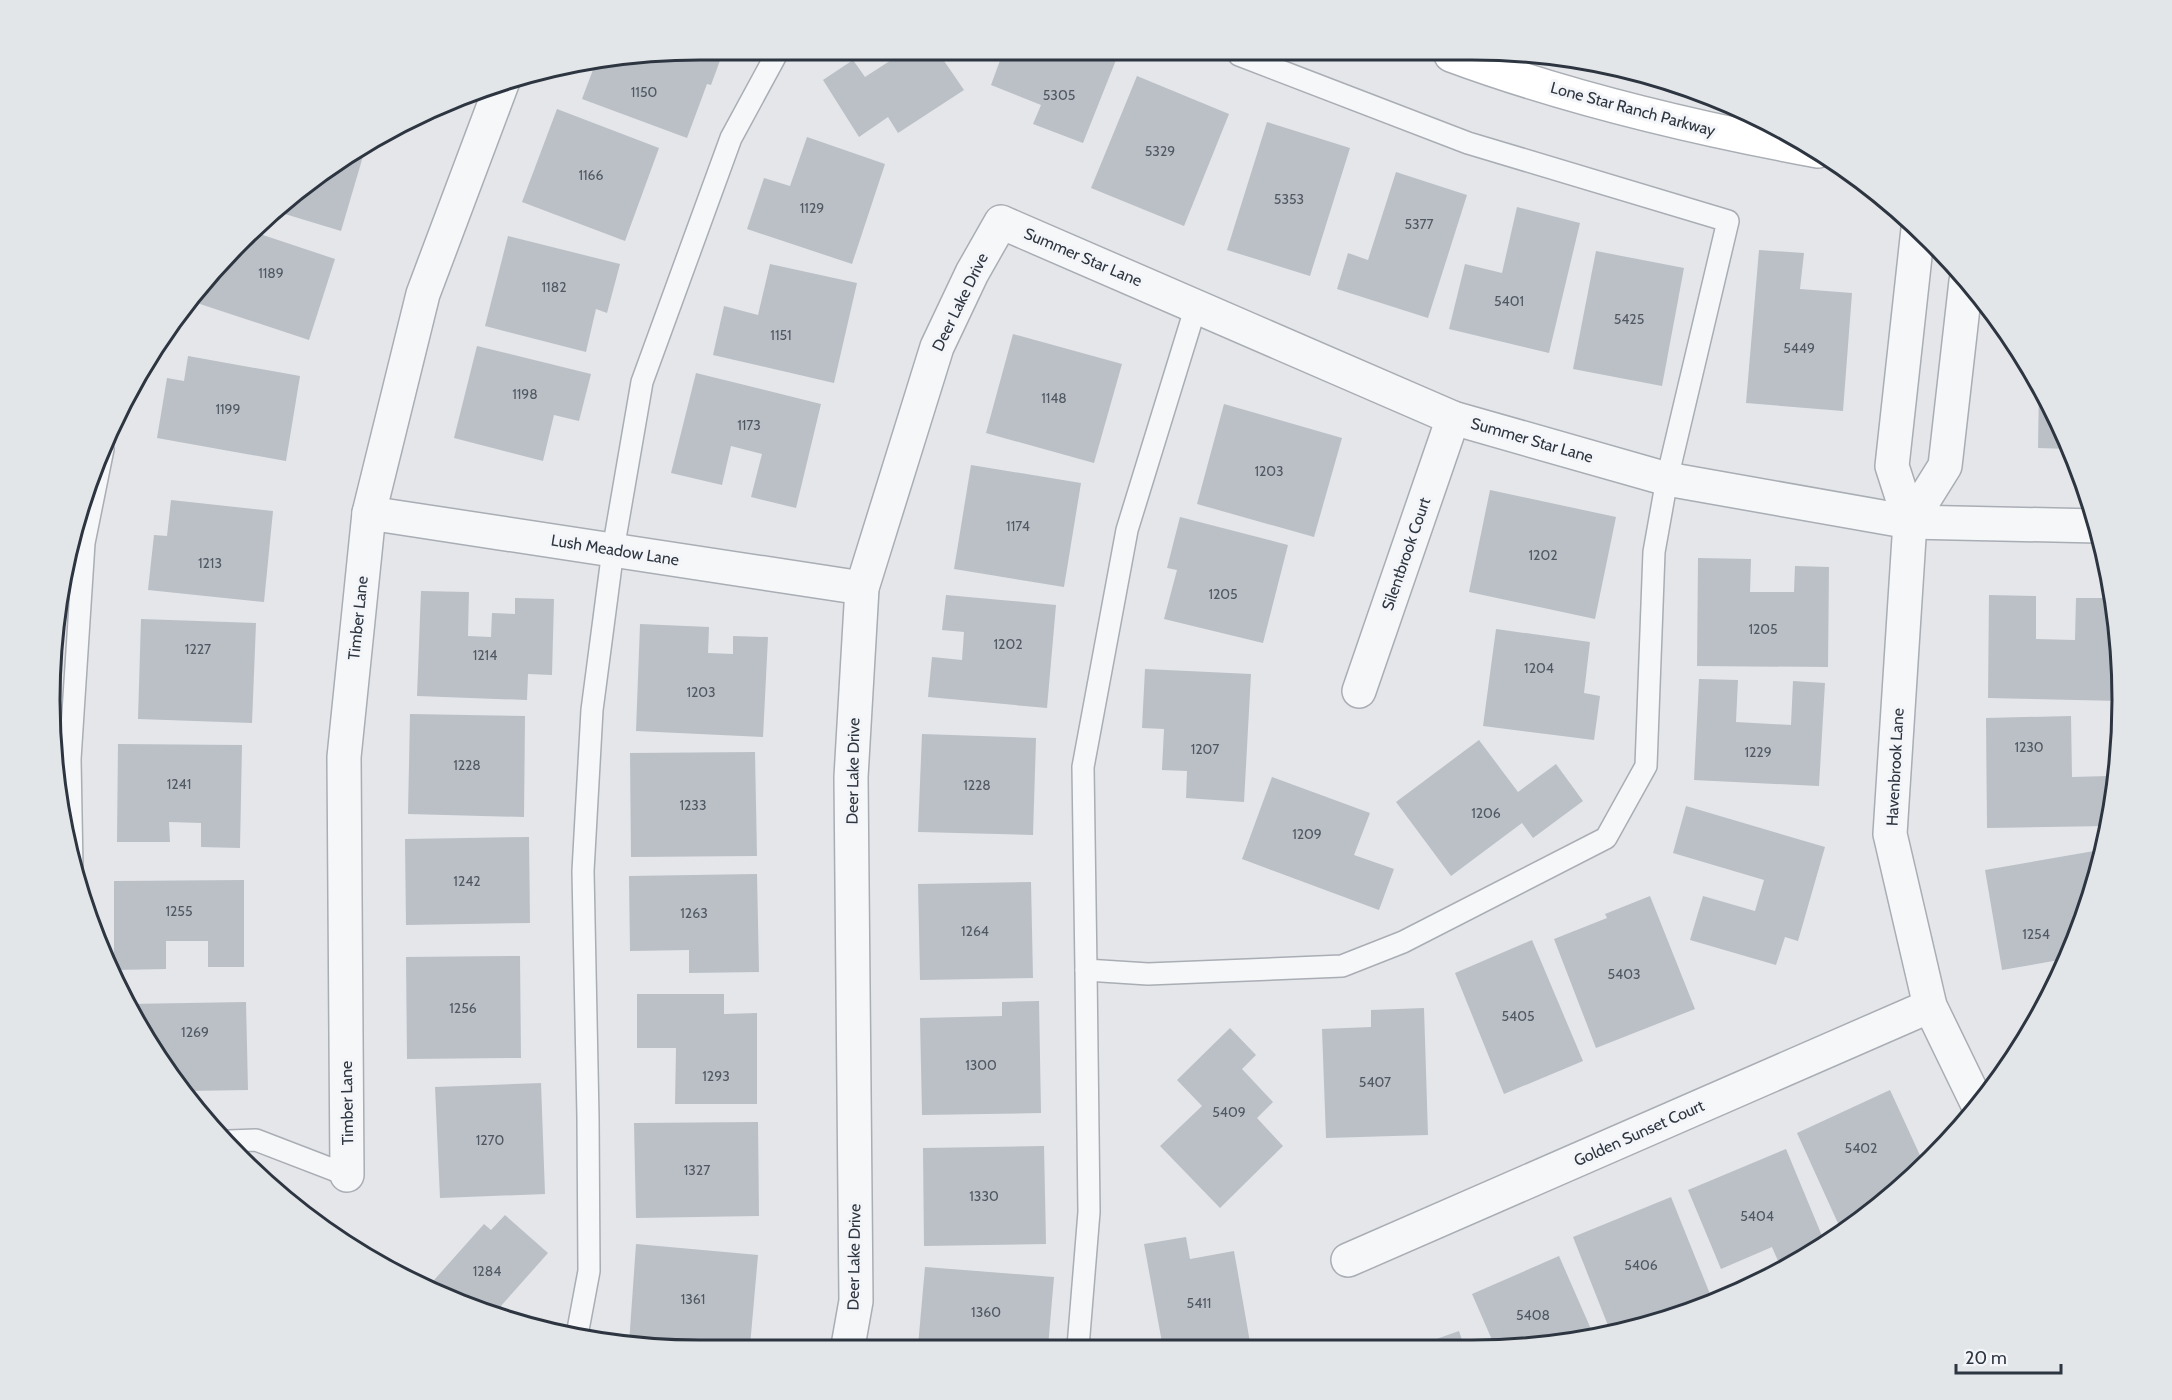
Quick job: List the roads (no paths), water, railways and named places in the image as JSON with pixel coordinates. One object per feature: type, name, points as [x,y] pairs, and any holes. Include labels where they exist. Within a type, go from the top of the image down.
[{"type":"main road","name":"Lone Star Ranch Parkway","points":[[1466,60],[1650,117],[1793,147]]},
{"type":"street","name":"Timber Lane","points":[[347,1175],[344,757],[369,513],[423,294],[499,93]]},
{"type":"street","name":"Summer Star Lane","points":[[1000,222],[1453,418],[1667,479],[1910,522],[2088,526]]},
{"type":"street","name":"Deer Lake Drive","points":[[849,1340],[856,1301],[850,777],[862,588],[937,347],[972,273],[1000,222]]},
{"type":"street","name":"Havenbrook Lane","points":[[1917,240],[1892,466],[1910,522],[1890,834],[1930,1006],[1974,1097]]},
{"type":"street","name":"Havenbrook Lane","points":[[1910,522],[1946,466],[1965,292]]},
{"type":"street","name":"Silentbrook Court","points":[[1359,691],[1453,418]]},
{"type":"street","name":"Lush Meadow Lane","points":[[369,513],[862,588]]},
{"type":"street","name":"Golden Sunset Court","points":[[1348,1260],[1930,1006]]},
{"type":"lane","points":[[578,1329],[589,1271],[582,871],[592,710],[613,550],[642,382],[731,138],[773,60]]},
{"type":"lane","points":[[1086,970],[1148,974],[1342,966],[1403,942],[1606,838],[1646,766],[1654,552],[1667,479],[1728,221],[1468,143],[1252,60]]},
{"type":"lane","points":[[1079,1340],[1089,1212],[1083,767],[1127,530],[1196,306]]},
{"type":"lane","points":[[71,820],[70,759],[84,543],[94,495]]},
{"type":"lane","points":[[236,1141],[256,1140],[347,1175]]}]
